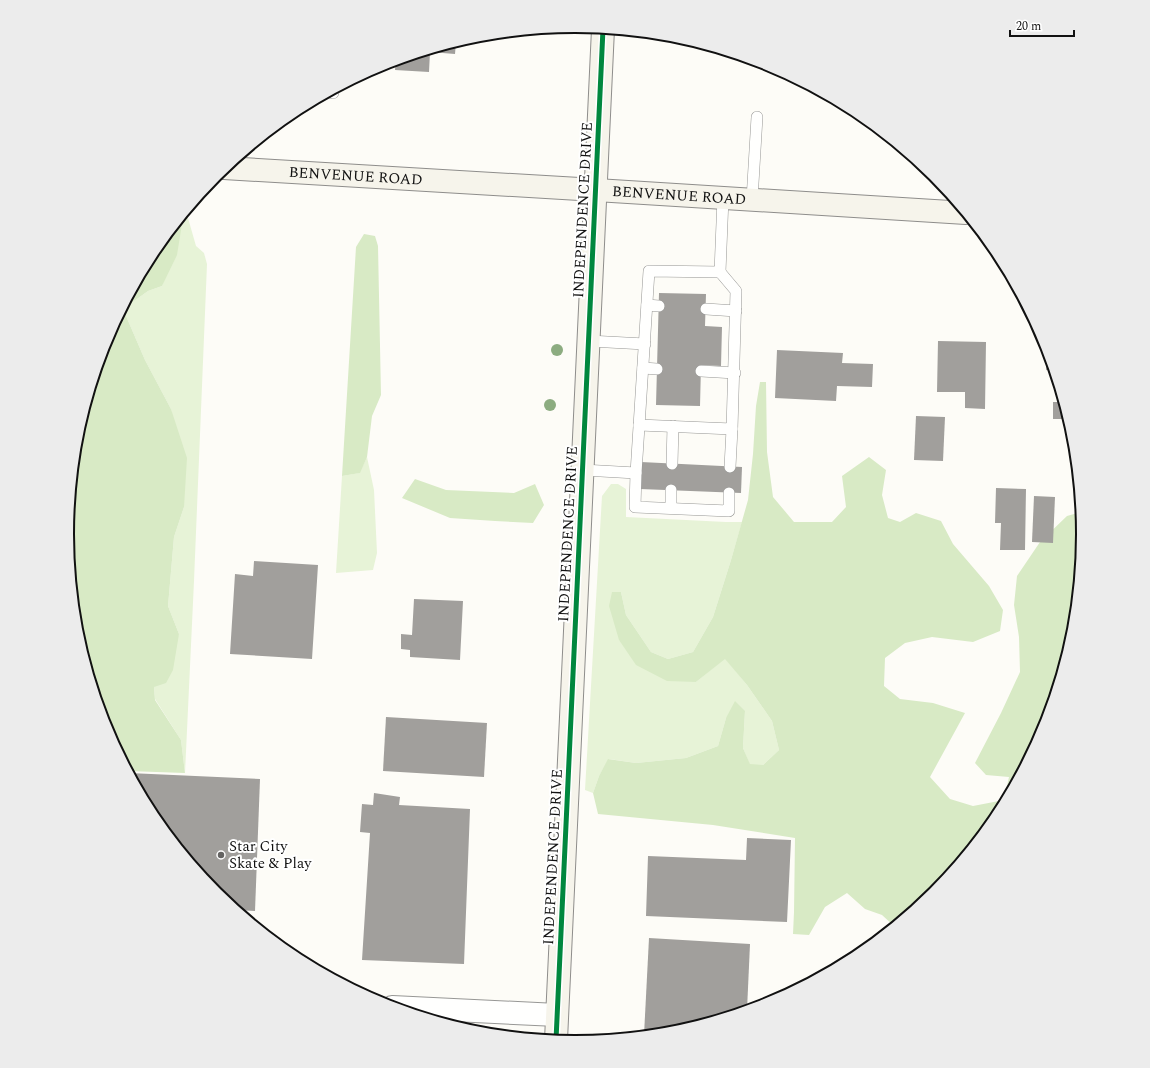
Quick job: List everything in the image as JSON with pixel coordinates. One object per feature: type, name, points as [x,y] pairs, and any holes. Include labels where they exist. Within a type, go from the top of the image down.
[{"type":"street","name":"INDEPENDENCE DRIVE","points":[[556,1034],[603,34]]},
{"type":"street","name":"BENVENUE ROAD","points":[[233,169],[959,213]]},
{"type":"street","points":[[414,1008],[557,1015]]},
{"type":"lane","points":[[752,200],[757,117]]},
{"type":"lane","points":[[723,198],[720,272],[736,291],[735,373],[730,467]]},
{"type":"lane","points":[[720,272],[649,271],[635,507],[729,511],[729,493]]},
{"type":"lane","points":[[647,305],[659,306]]},
{"type":"lane","points":[[706,309],[736,311]]},
{"type":"lane","points":[[589,341],[645,344]]},
{"type":"lane","points":[[643,368],[657,369]]},
{"type":"lane","points":[[701,371],[735,373]]},
{"type":"lane","points":[[639,426],[732,428]]},
{"type":"lane","points":[[672,464],[673,426]]},
{"type":"lane","points":[[583,470],[636,473]]},
{"type":"lane","points":[[671,490],[671,508]]},
{"type":"green space","points":[[187,217],[196,246],[204,253],[207,264],[185,773],[181,740],[155,699],[154,687],[179,634],[168,606],[174,537],[184,507],[171,409],[145,360],[125,314],[130,304],[148,291],[162,286],[182,225]]},
{"type":"green space","points":[[182,224],[177,255],[162,286],[148,291],[130,304],[158,256]]},
{"type":"green space","points":[[364,234],[375,236],[378,246],[381,395],[372,416],[367,457],[360,473],[342,476],[356,247]]},
{"type":"green space","points":[[125,314],[145,360],[171,409],[187,458],[184,507],[174,537],[168,606],[179,634],[173,670],[166,683],[154,687],[155,700],[181,740],[185,773],[134,771],[112,726],[101,695],[91,664],[78,599],[74,534],[78,469],[91,404],[112,342]]},
{"type":"green space","points":[[760,382],[766,382],[767,452],[773,497],[794,522],[832,522],[846,507],[842,476],[869,457],[886,470],[882,495],[888,518],[900,522],[916,513],[941,521],[953,544],[989,586],[1003,610],[1000,631],[973,642],[932,637],[905,643],[885,658],[884,686],[900,699],[933,703],[965,713],[930,777],[950,799],[973,806],[999,801],[952,864],[905,911],[890,923],[882,915],[865,909],[847,893],[825,907],[809,935],[793,934],[795,838],[713,825],[598,814],[593,793],[599,776],[608,759],[636,763],[686,758],[718,746],[726,718],[735,701],[745,711],[743,748],[750,764],[763,765],[779,750],[772,721],[747,685],[725,659],[696,682],[667,681],[636,665],[619,640],[609,606],[612,592],[621,592],[626,615],[651,652],[668,659],[693,652],[713,617],[748,500],[756,406]]},
{"type":"green space","points":[[367,457],[374,490],[377,553],[373,570],[336,573],[342,476],[359,473]]},
{"type":"green space","points":[[415,479],[446,490],[514,493],[535,484],[544,505],[533,523],[450,518],[402,498]]},
{"type":"green space","points":[[611,484],[618,484],[626,489],[626,517],[742,522],[713,617],[693,652],[668,659],[651,652],[626,615],[621,592],[619,640],[696,682],[725,658],[747,685],[772,721],[779,750],[763,765],[750,765],[743,748],[745,711],[726,718],[718,746],[686,758],[636,763],[609,759],[599,776],[593,793],[585,790],[602,496]]},
{"type":"green space","points":[[1075,514],[1075,567],[1072,599],[1059,664],[1038,726],[1006,789],[1009,777],[986,775],[975,763],[1020,672],[1019,637],[1014,605],[1017,576],[1040,542],[1067,516]]},
{"type":"building","points":[[456,48],[455,54],[437,53]]},
{"type":"building","points":[[430,55],[429,72],[395,70],[395,67]]},
{"type":"building","points":[[659,293],[706,294],[705,326],[722,327],[721,366],[701,365],[700,406],[656,405]]},
{"type":"building","points":[[938,341],[986,342],[985,409],[965,408],[965,392],[937,392]]},
{"type":"building","points":[[777,350],[843,353],[842,363],[873,364],[872,387],[837,386],[836,401],[775,398]]},
{"type":"building","points":[[1053,402],[1058,402],[1062,419],[1053,419]]},
{"type":"building","points":[[916,416],[945,417],[943,461],[914,460]]},
{"type":"building","points":[[641,462],[742,467],[741,493],[640,489]]},
{"type":"building","points":[[996,488],[1026,489],[1025,550],[1000,550],[1001,523],[995,523]]},
{"type":"building","points":[[1034,496],[1055,497],[1053,543],[1032,542]]},
{"type":"building","points":[[254,561],[318,565],[312,659],[230,654],[235,574],[253,576]]},
{"type":"building","points":[[414,599],[463,601],[460,660],[410,657],[410,650],[401,649],[401,634],[412,635]]},
{"type":"building","points":[[386,717],[487,723],[484,777],[383,771]]},
{"type":"building","name":"Star City Skate & Play","points":[[135,773],[260,779],[255,911],[244,910],[198,864],[158,812]]},
{"type":"building","points":[[374,793],[400,797],[399,805],[470,809],[464,964],[362,960],[370,833],[360,832],[362,804],[373,805]]},
{"type":"building","points":[[747,838],[791,840],[787,922],[646,916],[648,856],[746,860]]},
{"type":"building","points":[[649,938],[750,944],[747,1004],[705,1018],[644,1030]]},
{"type":"cycle path","points":[[556,1034],[603,34]]},
{"type":"place","name":"Star City Skate & Play","points":[[221,855]]}]
